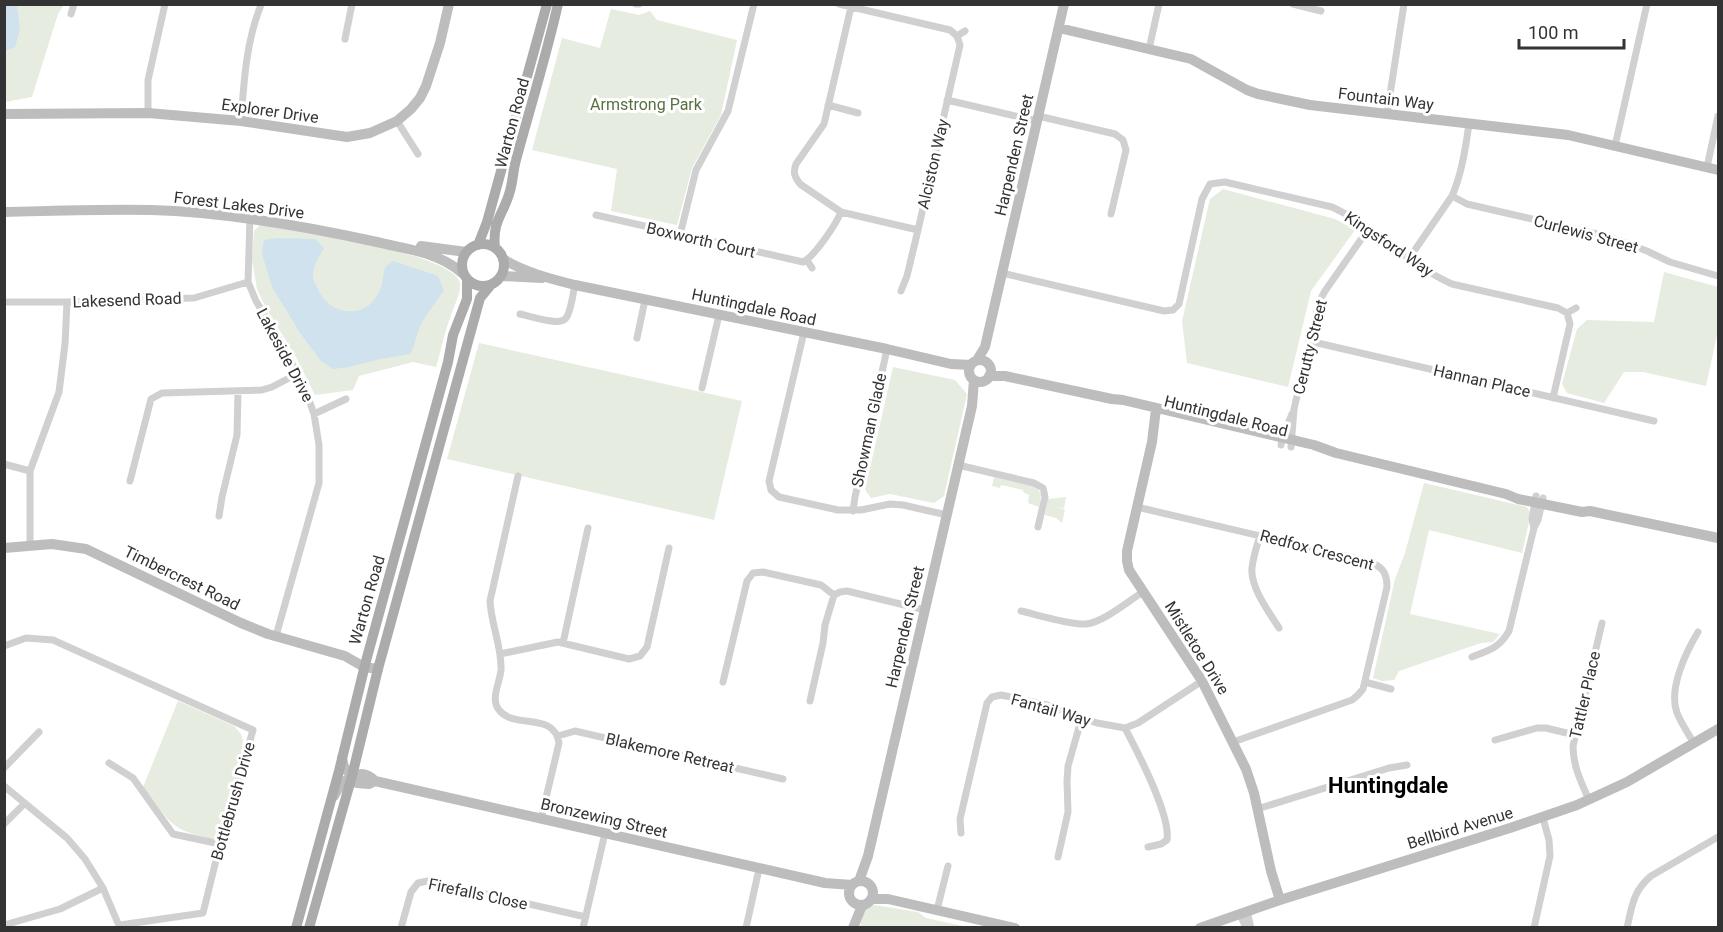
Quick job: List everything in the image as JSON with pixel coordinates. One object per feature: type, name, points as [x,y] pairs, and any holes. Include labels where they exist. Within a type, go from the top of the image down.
[{"type":"main road","name":"Warton Road","points":[[477,244],[487,222],[547,4]]},
{"type":"main road","name":"Warton Road","points":[[495,248],[497,222],[510,191],[515,161],[558,4]]},
{"type":"main road","points":[[466,252],[477,244],[490,245],[495,248],[503,259],[501,276]]},
{"type":"main road","name":"Warton Road","points":[[296,927],[448,362],[453,335],[465,306],[467,294],[461,266],[466,252]]},
{"type":"main road","name":"Warton Road","points":[[309,927],[352,776],[480,298],[501,276]]},
{"type":"main road","points":[[465,277],[478,286],[490,286]]},
{"type":"street","points":[[71,14],[74,4]]},
{"type":"street","points":[[148,112],[148,80],[165,4]]},
{"type":"street","points":[[345,39],[352,4]]},
{"type":"street","name":"Explorer Drive","points":[[4,114],[148,112],[241,121],[347,137],[370,133],[398,121],[411,109],[426,86],[449,4]]},
{"type":"street","points":[[680,235],[696,170],[728,111],[754,4]]},
{"type":"street","points":[[839,4],[950,30],[957,36],[965,31]]},
{"type":"street","name":"Harpenden Street","points":[[972,406],[988,372],[985,347],[1065,4]]},
{"type":"street","points":[[1149,49],[1159,4]]},
{"type":"street","points":[[1293,4],[1321,11]]},
{"type":"street","points":[[1387,114],[1404,4]]},
{"type":"street","points":[[1615,146],[1647,4]]},
{"type":"street","points":[[241,121],[244,72],[254,24],[261,5]]},
{"type":"street","points":[[851,7],[824,124],[796,164],[793,170],[795,177],[800,184],[841,212],[918,230]]},
{"type":"street","name":"Fountain Way","points":[[1059,28],[1191,59],[1258,94],[1310,105],[1568,135],[1719,170]]},
{"type":"street","name":"Alciston Way","points":[[901,291],[907,276],[960,45],[957,36]]},
{"type":"street","points":[[947,100],[1115,134],[1123,140],[1126,150],[1111,214]]},
{"type":"street","points":[[828,105],[858,113]]},
{"type":"street","points":[[1707,167],[1719,116]]},
{"type":"street","points":[[398,121],[418,154]]},
{"type":"street","points":[[1410,257],[1456,187],[1469,123]]},
{"type":"street","points":[[1123,140],[1131,135]]},
{"type":"street","name":"Kingsford Way","points":[[1002,273],[1164,311],[1173,310],[1179,304],[1202,199],[1209,180],[1332,207],[1347,213],[1438,278],[1452,284],[1558,308],[1567,313]]},
{"type":"street","name":"Curlewis Street","points":[[1452,196],[1467,204],[1610,237],[1638,246],[1670,262],[1719,276]]},
{"type":"street","name":"Forest Lakes Drive","points":[[4,206],[153,205],[347,230],[426,248],[466,252]]},
{"type":"street","name":"Forest Lakes Drive","points":[[4,212],[152,210],[250,217],[346,235],[424,253],[442,259],[465,277]]},
{"type":"street","points":[[812,268],[807,260],[836,224],[841,212]]},
{"type":"street","name":"Boxworth Court","points":[[596,215],[799,262],[807,260]]},
{"type":"street","name":"Lakeside Drive","points":[[250,217],[248,282],[256,301],[297,374],[314,414],[319,445],[319,483],[276,636]]},
{"type":"street","name":"Cerutty Street","points":[[1287,443],[1319,302],[1324,291],[1369,228]]},
{"type":"street","name":"Huntingdale Road","points":[[503,259],[510,264],[551,279],[575,285],[951,364],[974,362]]},
{"type":"street","name":"Huntingdale Road","points":[[501,276],[551,279]]},
{"type":"street","name":"Lakesend Road","points":[[4,302],[194,298],[248,282]]},
{"type":"street","points":[[520,314],[556,322],[563,321],[568,316],[575,285]]},
{"type":"street","points":[[637,338],[645,300]]},
{"type":"street","points":[[30,545],[30,471],[59,392],[67,302]]},
{"type":"street","points":[[1553,398],[1570,324],[1567,313],[1576,308]]},
{"type":"street","points":[[702,388],[719,315]]},
{"type":"street","points":[[804,332],[770,481],[771,490],[779,497],[838,510],[853,511],[890,504],[947,515]]},
{"type":"street","name":"Hannan Place","points":[[1309,341],[1654,421]]},
{"type":"street","name":"Harpenden Street","points":[[853,927],[861,908],[868,856],[972,406],[973,378],[969,371],[985,347]]},
{"type":"street","name":"Showman Glade","points":[[853,511],[887,349]]},
{"type":"street","points":[[973,378],[980,381],[988,372],[984,361],[974,362]]},
{"type":"street","name":"Huntingdale Road","points":[[951,364],[973,378]]},
{"type":"street","name":"Huntingdale Road","points":[[988,372],[1112,399],[1122,405],[1287,443],[1313,452],[1336,453],[1433,475],[1518,499],[1539,500],[1582,512],[1590,511],[1719,538]]},
{"type":"street","points":[[130,481],[151,399],[162,393],[262,390],[297,374]]},
{"type":"street","points":[[219,516],[237,435],[238,392]]},
{"type":"street","points":[[314,414],[346,399]]},
{"type":"street","name":"Cerutty Street","points":[[1287,443],[1294,409]]},
{"type":"street","name":"Mistletoe Drive","points":[[1159,412],[1127,551],[1129,570],[1202,681],[1246,769],[1277,901]]},
{"type":"street","points":[[4,464],[30,471]]},
{"type":"street","points":[[958,465],[1034,483],[1043,488],[1045,498],[1038,527]]},
{"type":"street","points":[[518,476],[490,601],[500,654],[501,673],[495,697],[497,709],[506,716],[546,725],[558,736],[559,744],[541,819]]},
{"type":"street","points":[[762,494],[771,490]]},
{"type":"street","points":[[1472,657],[1496,648],[1503,642],[1509,631],[1534,528],[1538,520],[1539,500]]},
{"type":"street","name":"Redfox Crescent","points":[[1137,507],[1371,562],[1382,567],[1387,577],[1387,587],[1365,682]]},
{"type":"street","points":[[563,643],[588,528]]},
{"type":"street","points":[[1260,535],[1252,568],[1252,579],[1279,628]]},
{"type":"street","name":"Timbercrest Road","points":[[4,548],[52,544],[86,549],[241,623],[276,636],[380,665]]},
{"type":"street","points":[[500,654],[563,643],[629,658],[640,656],[647,647],[669,548]]},
{"type":"street","points":[[723,682],[747,581],[753,573],[763,572],[821,585],[834,595]]},
{"type":"street","points":[[810,701],[825,625],[834,595],[847,591],[925,610]]},
{"type":"street","points":[[1021,611],[1077,624],[1088,624],[1099,620],[1143,592]]},
{"type":"street","name":"Tattler Place","points":[[1589,800],[1576,771],[1573,746],[1602,623]]},
{"type":"street","points":[[1693,742],[1677,714],[1674,703],[1675,690],[1686,653],[1698,632]]},
{"type":"street","name":"Bottlebrush Drive","points":[[4,646],[26,638],[53,640],[253,730],[203,913],[120,926]]},
{"type":"street","points":[[1148,847],[1167,840],[1168,832],[1156,794],[1125,728],[1138,723],[1202,681]]},
{"type":"street","points":[[1233,742],[1352,700],[1358,696],[1365,682],[1391,689]]},
{"type":"street","name":"Fantail Way","points":[[961,833],[960,819],[987,703],[992,697],[1001,695],[1047,705],[1097,723],[1125,728]]},
{"type":"street","points":[[1058,857],[1068,812],[1068,766],[1082,717]]},
{"type":"street","points":[[1494,740],[1537,728],[1575,735]]},
{"type":"street","name":"Bellbird Avenue","points":[[1200,927],[1543,818],[1627,782],[1718,729]]},
{"type":"street","name":"Blakemore Retreat","points":[[558,736],[576,731],[783,779]]},
{"type":"street","points":[[4,768],[39,732]]},
{"type":"street","points":[[328,807],[341,784],[352,776],[344,767],[342,758]]},
{"type":"street","points":[[109,763],[133,778],[173,834],[220,844]]},
{"type":"street","points":[[1257,809],[1389,768],[1407,765]]},
{"type":"street","name":"Bronzewing Street","points":[[352,776],[360,784],[375,782],[825,884],[864,890],[888,899],[1015,927]]},
{"type":"street","points":[[4,786],[67,838],[85,859],[104,888],[120,926]]},
{"type":"street","points":[[4,824],[24,804]]},
{"type":"street","points":[[1534,927],[1550,856],[1549,840],[1543,818]]},
{"type":"street","points":[[583,927],[605,833]]},
{"type":"street","points":[[1627,927],[1634,896],[1641,884],[1719,837]]},
{"type":"street","points":[[937,909],[948,867]]},
{"type":"street","points":[[746,927],[759,869]]},
{"type":"street","name":"Firefalls Close","points":[[401,927],[411,892],[418,883],[428,881],[586,917]]},
{"type":"street","name":"Bronzewing Street","points":[[825,884],[851,900]]},
{"type":"street","points":[[4,925],[60,909],[104,888]]},
{"type":"street","points":[[851,900],[856,904],[864,890]]},
{"type":"street","name":"Harpenden Street","points":[[853,927],[849,893],[864,890]]},
{"type":"street","points":[[1243,913],[1246,927]]},
{"type":"street","points":[[1243,913],[1251,927]]},
{"type":"green space","points":[[5,5],[64,5],[58,14],[32,97],[5,102]]},
{"type":"green space","name":"Armstrong Park","points":[[611,9],[639,15],[650,11],[657,20],[737,40],[721,115],[692,168],[677,225],[611,211],[617,169],[532,150],[562,38],[600,48]]},
{"type":"green space","points":[[1223,189],[1335,219],[1355,230],[1311,291],[1288,387],[1187,363],[1182,321],[1210,199]]},
{"type":"green space","points":[[260,225],[335,237],[402,252],[450,272],[460,286],[436,367],[413,362],[359,376],[353,390],[315,395],[257,289],[252,260],[254,231]]},
{"type":"green space","points":[[1664,272],[1718,287],[1718,330],[1706,386],[1643,372],[1624,372],[1604,403],[1567,393],[1562,384],[1577,329],[1587,320],[1654,322]]},
{"type":"green space","points":[[479,343],[742,401],[714,520],[447,459]]},
{"type":"green space","points":[[893,367],[955,380],[967,394],[944,496],[934,503],[890,494],[871,498],[865,490]]},
{"type":"green space","points":[[994,477],[1037,487],[1041,495],[1039,507],[1028,503],[1029,495],[1023,490],[1001,485],[1000,488],[992,486]]},
{"type":"green space","points":[[1424,483],[1527,507],[1531,514],[1522,553],[1429,530],[1410,614],[1500,634],[1493,642],[1481,643],[1399,671],[1394,680],[1382,681],[1373,678],[1395,579],[1405,553]]},
{"type":"green space","points":[[1066,497],[1064,508],[1052,506],[1065,509],[1062,523],[1056,518],[1045,515],[1048,499]]},
{"type":"green space","points":[[178,701],[234,726],[243,740],[241,756],[220,833],[216,838],[195,835],[179,828],[164,814],[143,787]]},
{"type":"green space","points":[[874,905],[918,912],[926,918],[967,927],[860,928],[865,911]]},
{"type":"water","points":[[5,4],[17,5],[20,29],[15,47],[5,51]]},
{"type":"water","points":[[315,239],[324,248],[315,266],[313,278],[324,299],[331,306],[340,310],[357,311],[372,302],[381,288],[385,267],[393,261],[438,276],[444,290],[422,322],[410,354],[333,369],[321,361],[300,333],[272,287],[262,254],[264,240]]},
{"type":"district","name":"Huntingdale","points":[[1388,785]]}]
